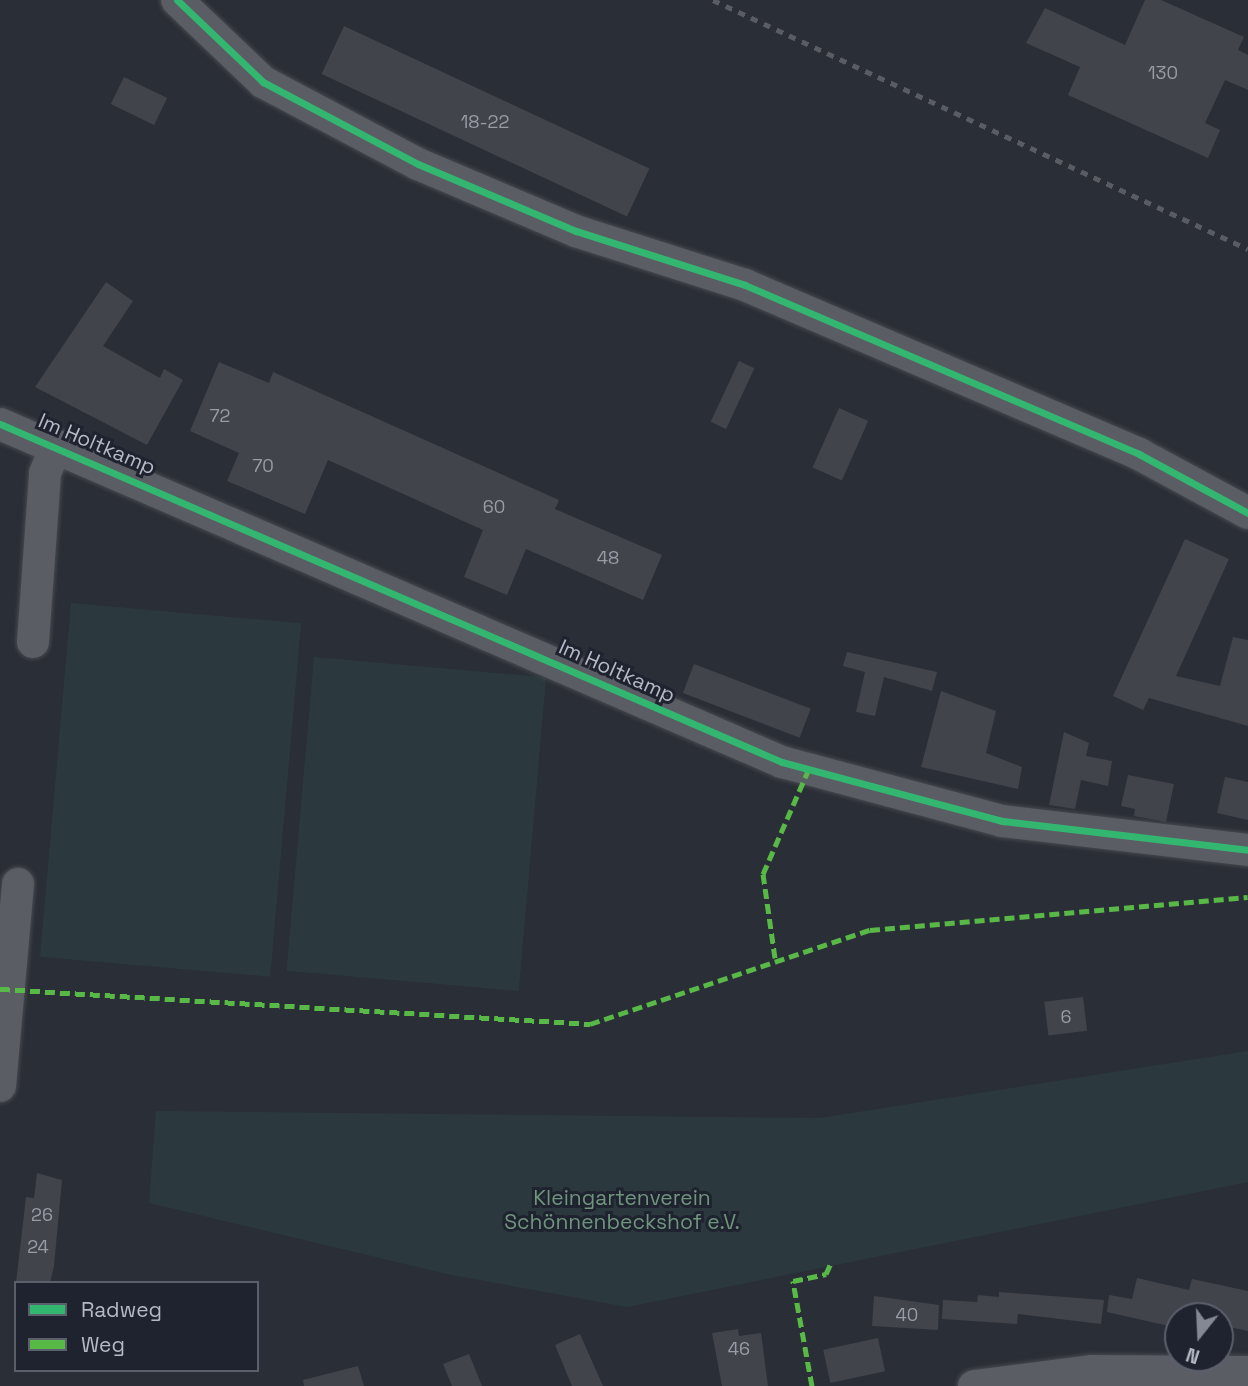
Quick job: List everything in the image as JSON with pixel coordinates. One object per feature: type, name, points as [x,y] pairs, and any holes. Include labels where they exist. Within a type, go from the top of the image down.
[{"type":"street","points":[[177,0],[263,82],[418,164],[576,231],[745,285],[1139,454],[1248,513]]},
{"type":"street","name":"Im Holtkamp","points":[[0,424],[57,445],[782,762],[1002,821],[1248,850]]},
{"type":"street","points":[[33,642],[44,473],[57,445]]},
{"type":"street","points":[[0,1086],[18,884]]},
{"type":"street","points":[[974,1386],[1091,1371],[1248,1372]]},
{"type":"green space","points":[[71,603],[301,623],[270,977],[40,957]]},
{"type":"green space","points":[[314,657],[546,677],[519,991],[287,971]]},
{"type":"green space","name":"Kleingartenverein Schönnenbeckshof e.V.","points":[[1248,1051],[1248,1182],[627,1307],[447,1274],[149,1203],[156,1111],[820,1118]]},
{"type":"building","points":[[1145,0],[1161,0],[1244,37],[1238,50],[1248,55],[1248,90],[1225,80],[1205,123],[1220,130],[1208,158],[1068,95],[1080,67],[1026,43],[1045,8],[1125,45]]},
{"type":"building","points":[[344,26],[649,168],[627,216],[322,74]]},
{"type":"building","points":[[124,77],[167,98],[154,125],[111,104]]},
{"type":"building","points":[[106,282],[133,301],[103,346],[160,378],[164,369],[183,380],[147,445],[35,387]]},
{"type":"building","points":[[739,361],[754,368],[726,429],[711,422]]},
{"type":"building","points":[[219,362],[269,383],[273,372],[559,500],[555,509],[662,555],[643,600],[526,549],[507,595],[464,577],[483,530],[328,460],[305,514],[227,481],[239,453],[190,431]]},
{"type":"building","points":[[839,408],[868,421],[842,480],[813,467]]},
{"type":"building","points":[[1185,539],[1229,559],[1176,676],[1220,686],[1233,637],[1248,640],[1248,726],[1149,698],[1143,710],[1113,696]]},
{"type":"building","points":[[847,652],[937,672],[932,691],[884,677],[875,716],[856,712],[865,672],[843,666]]},
{"type":"building","points":[[694,664],[811,709],[800,738],[683,693]]},
{"type":"building","points":[[941,691],[996,711],[986,753],[1022,767],[1018,789],[921,767]]},
{"type":"building","points":[[1064,732],[1089,743],[1086,756],[1112,761],[1108,786],[1081,780],[1075,809],[1049,805]]},
{"type":"building","points":[[1128,775],[1174,784],[1166,822],[1134,816],[1135,809],[1121,806]]},
{"type":"building","points":[[1225,777],[1248,782],[1248,820],[1217,813]]},
{"type":"building","points":[[1083,997],[1087,1031],[1048,1035],[1044,1002]]},
{"type":"building","points":[[37,1173],[62,1180],[54,1266],[50,1281],[16,1281],[26,1197],[34,1198]]},
{"type":"building","points":[[1137,1278],[1189,1290],[1192,1279],[1248,1291],[1248,1331],[1234,1328],[1234,1302],[1164,1302],[1164,1325],[1107,1312],[1109,1295],[1132,1299]]},
{"type":"building","points":[[999,1292],[1104,1300],[1101,1324],[1018,1314],[1017,1324],[942,1319],[943,1300],[977,1302],[978,1295],[999,1297]]},
{"type":"building","points":[[874,1296],[939,1305],[938,1330],[872,1326]]},
{"type":"building","points":[[738,1329],[739,1336],[761,1333],[768,1386],[722,1386],[712,1333]]},
{"type":"building","points":[[580,1334],[603,1386],[572,1386],[555,1345]]},
{"type":"building","points":[[878,1338],[885,1371],[830,1383],[823,1350]]},
{"type":"building","points":[[469,1354],[482,1386],[452,1386],[443,1364]]},
{"type":"building","points":[[358,1366],[364,1386],[304,1386],[303,1380]]},
{"type":"railway","points":[[713,0],[1248,249]]},
{"type":"marked path","points":[[775,958],[763,874],[808,771]]},
{"type":"marked path","points":[[0,989],[590,1024],[870,930],[1248,897]]},
{"type":"marked path","points":[[812,1386],[793,1281],[826,1274],[831,1263]]},
{"type":"cycle path","points":[[177,0],[263,82],[418,164],[576,231],[745,285],[1139,454],[1248,513]]},
{"type":"cycle path","points":[[0,424],[782,762],[1002,821],[1248,850]]}]
